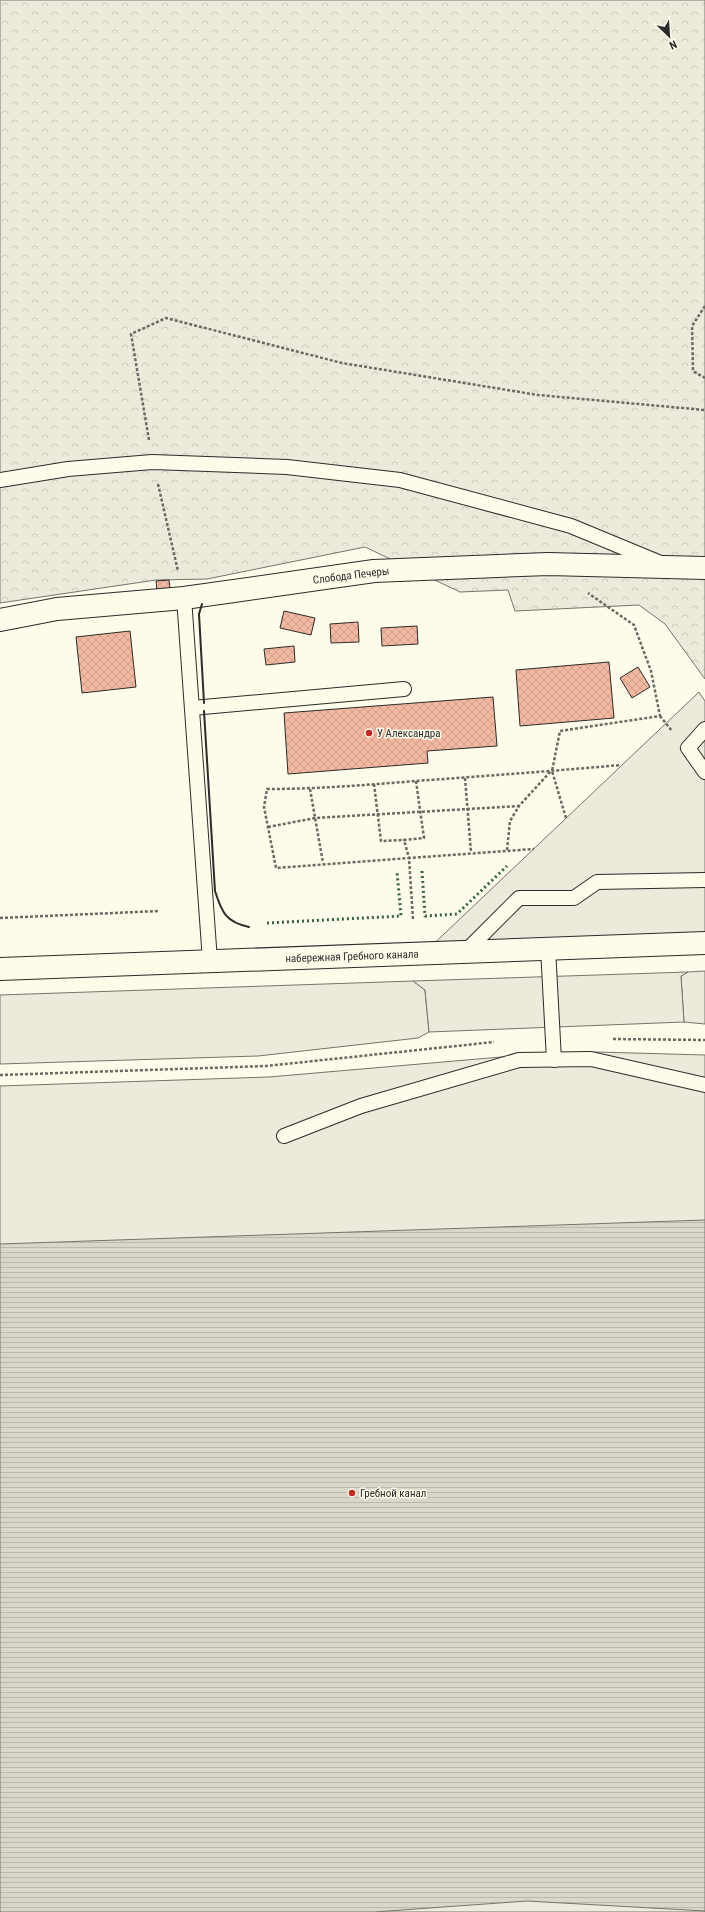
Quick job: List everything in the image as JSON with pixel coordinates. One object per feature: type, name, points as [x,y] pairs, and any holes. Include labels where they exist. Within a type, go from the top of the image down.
[{"type":"street","name":"Слобода Печеры","points":[[0,620],[57,609],[184,598],[374,571],[548,564],[705,568]]},
{"type":"street","name":"набережная Гребного канала","points":[[0,969],[705,943]]},
{"type":"lane","points":[[0,480],[68,469],[152,462],[287,468],[400,480],[571,526],[670,567]]},
{"type":"lane","points":[[184,598],[210,961]]},
{"type":"lane","points":[[192,708],[404,689]]},
{"type":"lane","points":[[705,729],[688,748],[705,772]]},
{"type":"lane","points":[[465,952],[519,898],[574,898],[597,882],[705,880]]},
{"type":"lane","points":[[548,948],[554,1060]]},
{"type":"lane","points":[[284,1136],[361,1106],[519,1060],[592,1059],[705,1085]]},
{"type":"path","points":[[705,306],[692,326],[693,371],[705,378]]},
{"type":"path","points":[[184,598],[152,462],[132,334],[166,318],[342,363],[538,395],[705,410]]},
{"type":"path","points":[[566,818],[552,771],[560,731],[660,716],[651,671],[634,626],[585,590]]},
{"type":"path","points":[[534,849],[471,852],[276,868],[264,807],[267,789],[310,789],[621,765]]},
{"type":"path","points":[[508,850],[510,820],[519,806],[552,771]]},
{"type":"path","points":[[465,778],[471,852]]},
{"type":"path","points":[[374,784],[382,841],[404,840],[424,838],[416,781]]},
{"type":"path","points":[[310,789],[323,864]]},
{"type":"path","points":[[268,827],[315,818],[378,813],[468,810],[519,806]]},
{"type":"path","points":[[404,840],[409,858],[413,919]]},
{"type":"path","points":[[0,918],[159,911]]},
{"type":"path","points":[[608,1039],[705,1040]]},
{"type":"path","points":[[0,1075],[266,1066],[496,1041]]},
{"type":"green space","points":[[0,0],[705,0],[705,679],[665,624],[639,605],[515,611],[508,590],[460,592],[365,547],[207,579],[156,580],[0,603]]},
{"type":"green space","points":[[705,971],[705,1024],[684,1022],[681,976],[688,972]]},
{"type":"green space","points":[[413,981],[425,990],[429,1032],[418,1038],[258,1056],[0,1064],[0,995]]},
{"type":"green space","name":"Гребной канал","points":[[597,1052],[705,1055],[705,1912],[0,1912],[0,1086],[269,1077],[501,1057]]},
{"type":"shaded area","points":[[699,692],[705,701],[705,943],[424,953]]},
{"type":"shaded area","points":[[688,972],[681,976],[684,1022],[429,1032],[425,990],[413,981]]},
{"type":"shaded area","name":"Гребной канал","points":[[705,1220],[705,1911],[527,1901],[374,1912],[0,1912],[0,1244]]},
{"type":"building","points":[[169,580],[170,588],[157,590],[156,581]]},
{"type":"building","points":[[284,611],[315,618],[311,635],[280,628]]},
{"type":"building","points":[[358,622],[359,642],[331,643],[330,624]]},
{"type":"building","points":[[417,626],[418,644],[382,646],[381,628]]},
{"type":"building","points":[[130,631],[136,687],[82,693],[76,637]]},
{"type":"building","points":[[294,646],[295,662],[266,665],[264,649]]},
{"type":"building","points":[[609,662],[614,718],[520,726],[516,670]]},
{"type":"building","points":[[638,667],[650,687],[632,698],[620,678]]},
{"type":"building","points":[[493,697],[497,746],[427,751],[428,763],[288,774],[284,713]]},
{"type":"hedge","points":[[422,871],[425,916],[457,914],[507,866]]},
{"type":"hedge","points":[[267,923],[401,916],[397,872]]},
{"type":"wall","points":[[202,604],[199,614],[204,703]]},
{"type":"wall","points":[[204,711],[215,891],[220,905],[226,915],[235,922],[249,927]]},
{"type":"place","name":"У Александра","points":[[369,733]]},
{"type":"place","name":"Гребной канал","points":[[352,1493]]}]
